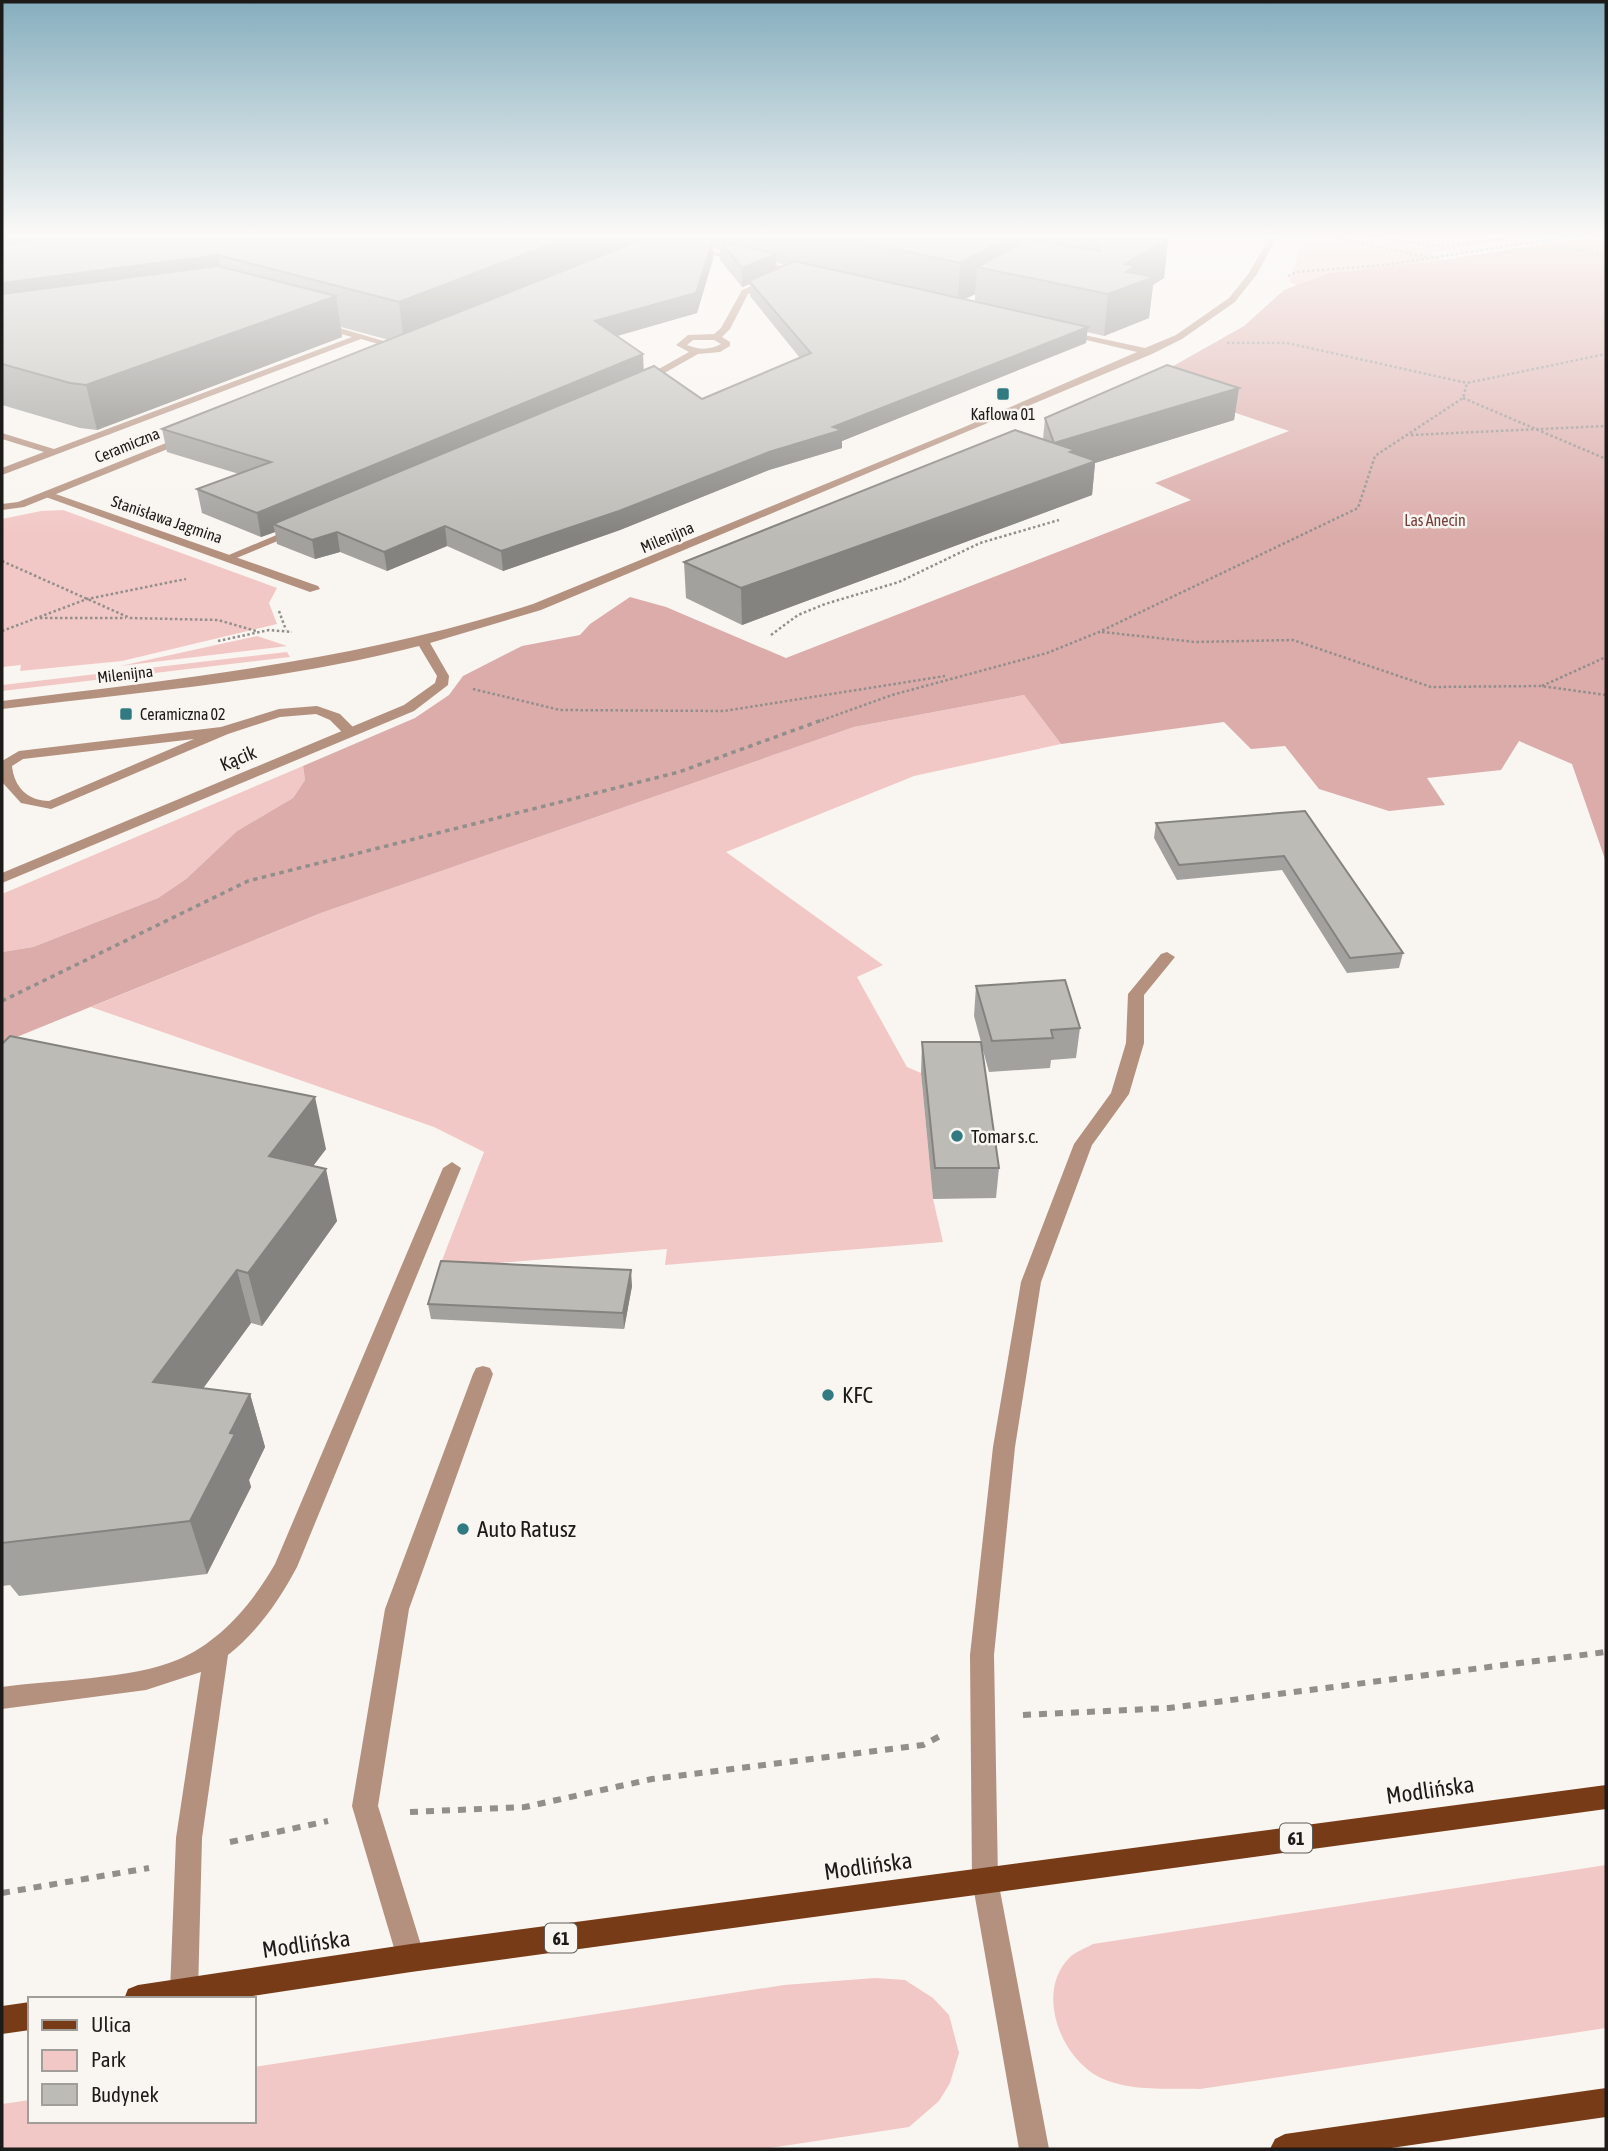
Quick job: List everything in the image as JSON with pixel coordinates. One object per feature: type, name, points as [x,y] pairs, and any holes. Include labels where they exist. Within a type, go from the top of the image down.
[{"type":"main road","name":"Modlińska","points":[[151,1997],[411,1958],[1606,1797]]},
{"type":"main road","points":[[2,2020],[28,2016]]},
{"type":"main road","points":[[1284,2149],[1606,2102]]},
{"type":"street","points":[[352,334],[407,349]]},
{"type":"street","points":[[1075,334],[1149,352]]},
{"type":"street","name":"Milenijna","points":[[2,705],[242,675],[423,642],[482,626],[597,584],[1149,352],[1183,334]]},
{"type":"street","points":[[629,388],[654,377],[697,351],[726,346],[726,341],[716,337],[699,336],[682,342],[684,348],[697,351]]},
{"type":"street","points":[[2,472],[362,337]]},
{"type":"street","points":[[394,354],[419,344]]},
{"type":"street","name":"Ceramiczna","points":[[2,507],[20,505],[201,432]]},
{"type":"street","points":[[2,436],[54,453]]},
{"type":"street","name":"Stanisława Jagmina","points":[[47,494],[230,557],[307,524]]},
{"type":"street","points":[[230,557],[314,589]]},
{"type":"street","points":[[423,642],[443,676],[442,681]]},
{"type":"street","name":"Kącik","points":[[2,878],[409,708],[433,693],[442,681]]},
{"type":"street","points":[[223,731],[19,755],[5,765],[5,775],[13,790],[26,802],[51,805],[223,731],[279,713],[303,709],[329,714],[350,732]]},
{"type":"street","points":[[1034,2149],[985,1880],[982,1655],[1003,1461],[1031,1282],[1083,1144],[1120,1094],[1135,1043],[1136,994],[1167,957]]},
{"type":"street","points":[[2,1698],[167,1674],[207,1656],[247,1624],[270,1596],[285,1567],[452,1168]]},
{"type":"street","points":[[411,1958],[365,1806],[397,1609],[483,1374]]},
{"type":"street","points":[[184,1992],[189,1838],[218,1647]]},
{"type":"path","points":[[1219,343],[1287,343],[1467,383],[1606,354]]},
{"type":"path","points":[[2,1001],[248,881],[679,772],[892,695],[964,673],[1048,653],[1099,632],[1359,508],[1375,456],[1463,398],[1467,383]]},
{"type":"path","points":[[1463,398],[1606,459]]},
{"type":"path","points":[[1410,435],[1606,426]]},
{"type":"path","points":[[771,635],[799,615],[825,604],[899,582],[979,543],[1059,520]]},
{"type":"path","points":[[2,561],[130,618]]},
{"type":"path","points":[[2,631],[87,599],[190,578]]},
{"type":"path","points":[[36,618],[218,620],[238,626]]},
{"type":"path","points":[[1099,632],[1195,642],[1293,640],[1431,687],[1541,686],[1606,695]]},
{"type":"path","points":[[1541,686],[1606,657]]},
{"type":"path","points":[[442,681],[560,710],[724,711],[964,673]]},
{"type":"path","points":[[367,1817],[433,1809],[525,1807],[583,1791],[652,1779],[923,1745],[983,1715],[1169,1708],[1606,1651]]},
{"type":"green space","name":"Las Anecin","points":[[1229,334],[1606,334],[1606,862],[1572,764],[1519,741],[1501,770],[1427,778],[1445,805],[1389,811],[1319,789],[1285,746],[1251,749],[1224,722],[1061,744],[1024,695],[854,727],[321,913],[2,1043],[2,952],[33,947],[158,898],[186,879],[237,831],[293,798],[305,780],[303,766],[415,718],[449,695],[463,676],[522,646],[580,635],[590,624],[630,597],[666,607],[786,658],[1191,500],[1155,483],[1289,431],[1145,382]]},
{"type":"green space","points":[[63,510],[277,588],[269,603],[277,624],[122,661],[20,671],[21,665],[2,667],[2,519],[41,511]]},
{"type":"green space","points":[[257,636],[287,646],[120,666]]},
{"type":"green space","points":[[287,652],[290,657],[2,691],[2,685]]},
{"type":"green space","points":[[1024,695],[1061,744],[914,776],[726,852],[883,965],[857,977],[907,1067],[921,1073],[933,1199],[943,1242],[665,1265],[667,1249],[439,1268],[484,1152],[434,1127],[91,1007],[321,913],[854,727]]},
{"type":"green space","points":[[303,766],[305,780],[293,798],[237,831],[186,879],[158,898],[33,947],[2,952],[2,894]]},
{"type":"green space","points":[[1606,1865],[1606,2028],[1200,2089],[1162,2089],[1123,2085],[1099,2077],[1073,2055],[1057,2022],[1054,1987],[1060,1971],[1072,1955],[1093,1944]]},
{"type":"green space","points":[[875,1978],[905,1980],[933,1998],[949,2015],[959,2053],[950,2083],[939,2101],[909,2127],[763,2149],[2,2149],[2,2104],[28,2100],[28,2123],[256,2123],[256,2067],[784,1985]]},
{"type":"building","points":[[2,334],[228,334],[86,385],[2,364]]},
{"type":"building","points":[[402,334],[614,334],[643,354],[257,513],[197,489],[271,462],[162,429]]},
{"type":"building","points":[[795,334],[1069,334],[833,427],[842,430],[769,452],[619,511],[501,551],[445,526],[384,552],[337,532],[312,540],[273,524],[654,366],[702,399],[811,353]]},
{"type":"building","points":[[1167,365],[1239,388],[1054,443],[1045,418]]},
{"type":"building","points":[[1015,430],[1075,450],[1070,452],[1096,461],[741,588],[684,562]]},
{"type":"building","points":[[1305,811],[1403,953],[1350,958],[1284,856],[1179,865],[1156,823]]},
{"type":"building","points":[[1065,980],[1080,1028],[1051,1030],[1053,1038],[992,1041],[976,986]]},
{"type":"building","points":[[10,1036],[315,1097],[269,1156],[326,1169],[248,1273],[237,1270],[153,1382],[250,1394],[230,1433],[235,1434],[190,1521],[2,1543],[2,1044]]},
{"type":"building","name":"Tomar s.c.","points":[[922,1042],[981,1042],[999,1168],[935,1168]]},
{"type":"building","points":[[441,1261],[631,1270],[623,1313],[428,1304]]},
{"type":"place","name":"Kaflowa 01","points":[[1003,394]]},
{"type":"place","name":"Ceramiczna 02","points":[[126,714]]},
{"type":"place","name":"Tomar s.c.","points":[[957,1136]]},
{"type":"place","name":"KFC","points":[[828,1395]]},
{"type":"place","name":"Auto Ratusz","points":[[463,1529]]}]
